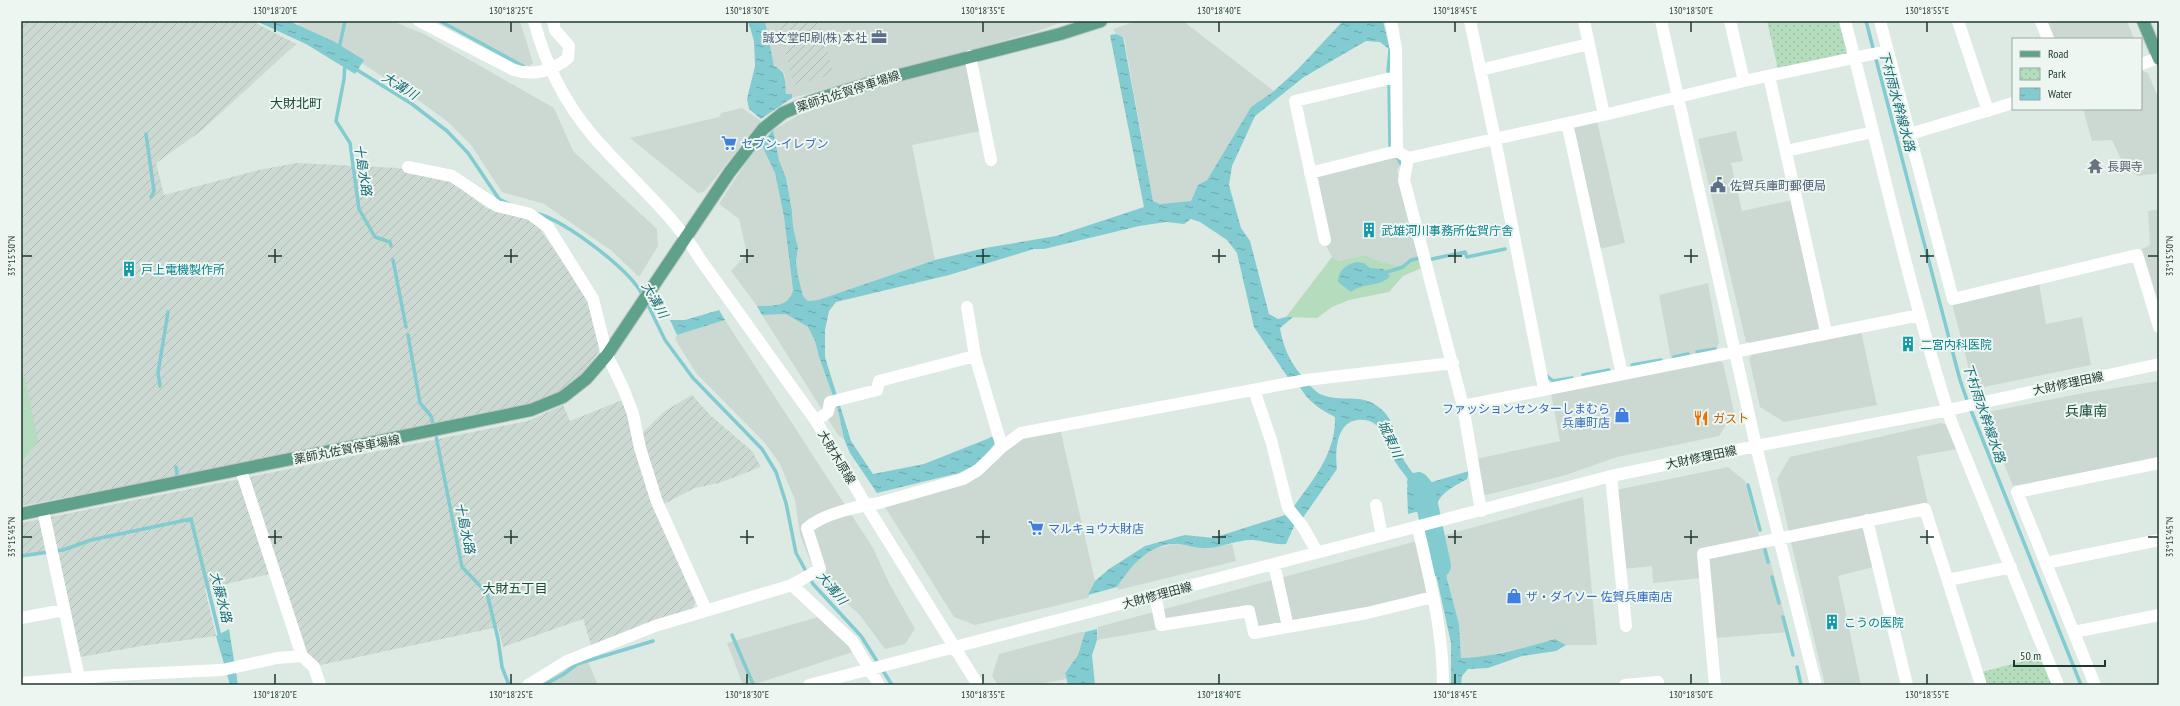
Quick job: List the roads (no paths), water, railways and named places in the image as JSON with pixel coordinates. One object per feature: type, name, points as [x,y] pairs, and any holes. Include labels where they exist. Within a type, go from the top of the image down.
[{"type":"main road","name":"薬師丸佐賀停車場線","points":[[21,514],[531,410],[563,397],[586,379],[606,355],[686,236],[752,143],[763,129],[783,113],[811,101],[876,81],[1060,34],[1101,21]]},
{"type":"main road","points":[[2143,21],[2159,58]]},
{"type":"street","points":[[419,21],[514,70],[526,74],[551,68],[565,61],[570,52],[565,41],[555,30],[553,21]]},
{"type":"street","name":"大財木原線","points":[[534,21],[551,68],[564,95],[592,135],[686,236],[700,259],[816,421],[866,505],[978,685]]},
{"type":"street","points":[[1391,21],[1396,48],[1396,77],[1404,180],[1463,406],[1481,511]]},
{"type":"street","points":[[1470,21],[1495,139],[1544,389]]},
{"type":"street","points":[[1584,21],[1604,115]]},
{"type":"street","points":[[1662,21],[1756,446],[1816,685]]},
{"type":"street","points":[[1730,21],[1744,81]]},
{"type":"street","points":[[1845,21],[1859,58],[1873,132],[1920,315],[1948,410],[2058,685]]},
{"type":"street","points":[[1880,21],[1953,298],[2137,255],[2159,327]]},
{"type":"street","points":[[1958,21],[1988,111]]},
{"type":"street","points":[[2041,21],[2048,38]]},
{"type":"street","points":[[1480,70],[1589,44]]},
{"type":"street","points":[[1310,173],[1495,139],[1604,115],[1744,81],[1887,51]]},
{"type":"street","points":[[970,56],[991,160]]},
{"type":"street","points":[[2142,64],[2159,58]]},
{"type":"street","points":[[1769,76],[1826,332]]},
{"type":"street","points":[[1325,240],[1295,101],[1396,77]]},
{"type":"street","points":[[1910,134],[2012,103]]},
{"type":"street","points":[[1567,123],[1622,374]]},
{"type":"street","points":[[1786,151],[1873,132]]},
{"type":"street","points":[[408,167],[452,176],[497,206],[530,214],[548,227],[594,299],[606,355],[624,390],[657,502],[706,610]]},
{"type":"street","points":[[967,307],[975,356],[1002,447]]},
{"type":"street","points":[[1463,406],[1735,352],[1826,332],[1920,315]]},
{"type":"street","points":[[816,421],[828,412],[830,402],[877,390],[879,381],[975,356]]},
{"type":"street","points":[[528,685],[567,661],[655,626],[792,585],[820,569],[807,528],[816,521],[866,505],[879,503],[963,479],[978,470],[1002,447],[1021,433],[1293,382],[1453,364]]},
{"type":"street","name":"大財修理田線","points":[[870,670],[1317,552],[1418,528],[1611,476],[1756,446],[1948,410],[1960,406],[2159,364]]},
{"type":"street","points":[[1254,390],[1272,440],[1288,508],[1303,527],[1317,552]]},
{"type":"street","points":[[2095,685],[2017,492],[2159,463]]},
{"type":"street","points":[[241,470],[302,656],[314,668],[320,685]]},
{"type":"street","points":[[1611,476],[1626,626]]},
{"type":"street","points":[[1376,506],[1382,536]]},
{"type":"street","points":[[1715,685],[1703,554],[1925,509],[1981,685]]},
{"type":"street","points":[[42,510],[79,678]]},
{"type":"street","points":[[1867,520],[1907,685]]},
{"type":"street","points":[[1418,528],[1444,654],[1444,685]]},
{"type":"street","points":[[2046,563],[2159,540]]},
{"type":"street","points":[[1274,564],[1288,627]]},
{"type":"street","points":[[1948,580],[2010,567]]},
{"type":"street","points":[[792,585],[853,642],[879,685]]},
{"type":"street","points":[[1155,595],[1161,625],[1249,611],[1254,633],[1367,613],[1433,598]]},
{"type":"street","points":[[21,618],[64,610]]},
{"type":"street","points":[[2074,632],[2159,615]]},
{"type":"street","points":[[21,683],[115,675],[222,670],[277,658],[302,656]]},
{"type":"street","points":[[809,685],[870,670]]},
{"type":"street","points":[[1625,685],[1658,682],[1658,685]]},
{"type":"water","points":[[256,21],[289,21],[333,41],[364,60],[355,74],[306,44]]},
{"type":"water","points":[[748,21],[765,21],[774,66],[783,74],[786,94],[792,94],[792,98],[761,119],[749,109],[747,99],[755,66],[754,41]]},
{"type":"water","points":[[1343,21],[1383,21],[1390,50],[1380,42],[1366,41],[1304,77],[1255,116],[1232,166],[1229,185],[1241,228],[1250,241],[1269,314],[1278,319],[1293,317],[1280,328],[1283,342],[1288,354],[1302,376],[1289,379],[1254,327],[1237,253],[1227,240],[1200,222],[1191,219],[1184,224],[1166,222],[1139,226],[1044,249],[1034,249],[949,275],[836,302],[829,311],[825,330],[825,357],[851,441],[873,474],[924,464],[992,437],[996,442],[979,463],[959,473],[877,493],[850,453],[844,439],[838,410],[819,357],[815,341],[808,327],[786,314],[762,315],[757,306],[784,303],[791,296],[793,290],[784,217],[775,173],[761,144],[773,130],[779,160],[786,178],[792,211],[793,227],[798,248],[796,262],[803,296],[808,301],[818,300],[935,260],[985,248],[1056,236],[1144,207],[1110,35],[1116,34],[1123,37],[1153,201],[1160,204],[1191,201],[1198,185],[1207,180],[1251,107],[1274,91],[1297,70]]},
{"type":"water","points":[[1357,262],[1364,263],[1370,268],[1383,269],[1390,276],[1386,280],[1361,287],[1351,292],[1338,282],[1338,278],[1341,271],[1346,266]]},
{"type":"water","points":[[719,310],[725,320],[677,335],[670,320],[685,320]]},
{"type":"water","points":[[1308,384],[1320,394],[1328,397],[1366,400],[1381,409],[1390,420],[1405,462],[1421,481],[1432,482],[1469,471],[1467,479],[1444,493],[1436,507],[1408,514],[1407,488],[1410,482],[1391,455],[1377,427],[1369,421],[1357,420],[1350,422],[1341,432],[1338,439],[1336,455],[1337,469],[1302,519],[1292,509],[1315,477],[1327,455],[1332,443],[1335,417],[1315,404],[1299,386]]},
{"type":"water","points":[[1285,515],[1295,524],[1286,544],[1248,540],[1201,548],[1178,544],[1168,544],[1150,551],[1142,557],[1128,571],[1117,587],[1088,595],[1095,581],[1109,569],[1145,546],[1185,535],[1213,538]]},
{"type":"water","points":[[1442,536],[1447,579],[1459,624],[1461,658],[1497,654],[1555,639],[1566,645],[1556,651],[1522,656],[1488,668],[1468,669],[1462,676],[1461,685],[1451,685],[1451,643],[1430,547],[1430,538]]},
{"type":"water","points":[[229,629],[238,685],[230,685],[216,636]]},
{"type":"water","points":[[1097,629],[1097,640],[1092,655],[1095,685],[1068,685],[1065,673],[1078,655],[1085,632]]},
{"type":"waterway","points":[[339,49],[345,21]]},
{"type":"waterway","points":[[440,21],[523,66]]},
{"type":"waterway","name":"下村雨水幹線水路","points":[[1866,21],[1960,380],[1968,403]]},
{"type":"waterway","points":[[1388,71],[1390,50]]},
{"type":"waterway","name":"十島水路","points":[[345,63],[344,79],[336,121],[350,143],[359,209],[375,237],[390,242],[391,246]]},
{"type":"waterway","name":"大溝川","points":[[354,68],[412,104],[447,131],[468,153],[499,199],[509,204]]},
{"type":"waterway","points":[[1389,83],[1390,146]]},
{"type":"waterway","points":[[146,134],[154,191],[151,197]]},
{"type":"waterway","points":[[1397,157],[1401,164]]},
{"type":"waterway","name":"大溝川","points":[[536,213],[563,226],[596,247],[625,273],[636,285],[643,296]]},
{"type":"waterway","points":[[1432,259],[1465,252],[1467,257],[1505,249]]},
{"type":"waterway","points":[[1387,272],[1403,267],[1411,260],[1420,258]]},
{"type":"waterway","name":"十島水路","points":[[393,260],[406,327]]},
{"type":"waterway","name":"大溝川","points":[[646,301],[665,340],[693,378],[762,449],[776,472],[786,503],[796,553],[813,584],[861,636],[892,685]]},
{"type":"waterway","points":[[160,386],[158,373],[168,312]]},
{"type":"waterway","name":"十島水路","points":[[408,335],[420,403],[431,416],[433,424]]},
{"type":"waterway","points":[[1697,352],[1715,349]]},
{"type":"waterway","points":[[1674,357],[1688,354]]},
{"type":"waterway","points":[[1632,365],[1661,360]]},
{"type":"waterway","points":[[1583,375],[1609,370]]},
{"type":"waterway","points":[[1547,376],[1553,381],[1572,378]]},
{"type":"waterway","name":"下村雨水幹線水路","points":[[1970,408],[2081,685]]},
{"type":"waterway","name":"十島水路","points":[[436,436],[462,567],[487,593],[498,639],[502,667],[509,685]]},
{"type":"waterway","points":[[176,467],[177,474]]},
{"type":"waterway","name":"城東川","points":[[1418,483],[1424,490],[1440,566]]},
{"type":"waterway","points":[[1748,485],[1760,530]]},
{"type":"waterway","name":"大藤水路","points":[[21,556],[63,550],[91,540],[191,519],[220,637]]},
{"type":"waterway","points":[[1765,550],[1768,562]]},
{"type":"waterway","points":[[1772,577],[1779,603]]},
{"type":"waterway","points":[[1783,617],[1793,655]]},
{"type":"waterway","points":[[732,635],[753,684]]},
{"type":"waterway","points":[[544,685],[564,674],[577,664],[653,641]]},
{"type":"waterway","points":[[1797,667],[1801,685]]},
{"type":"place","name":"誠文堂印刷(株) 本社","points":[[879,37]]},
{"type":"place","name":"セブン-イレブン","points":[[729,143]]},
{"type":"place","name":"長興寺","points":[[2095,166]]},
{"type":"place","name":"佐賀兵庫町郵便局","points":[[1718,185]]},
{"type":"place","name":"武雄河川事務所佐賀庁舎","points":[[1369,230]]},
{"type":"place","name":"戸上電機製作所","points":[[129,269]]},
{"type":"place","name":"二宮内科医院","points":[[1908,344]]},
{"type":"place","name":"ファッションセンターしまむら 兵庫町店","points":[[1622,415]]},
{"type":"place","name":"ガスト","points":[[1701,418]]},
{"type":"place","name":"マルキョウ大財店","points":[[1036,528]]},
{"type":"place","name":"ザ・ダイソー 佐賀兵庫南店","points":[[1514,596]]},
{"type":"place","name":"こうの医院","points":[[1832,622]]},
{"type":"district","name":"大財北町","points":[[296,103]]},
{"type":"district","name":"兵庫南","points":[[2086,411]]},
{"type":"district","name":"大財五丁目","points":[[515,588]]}]
